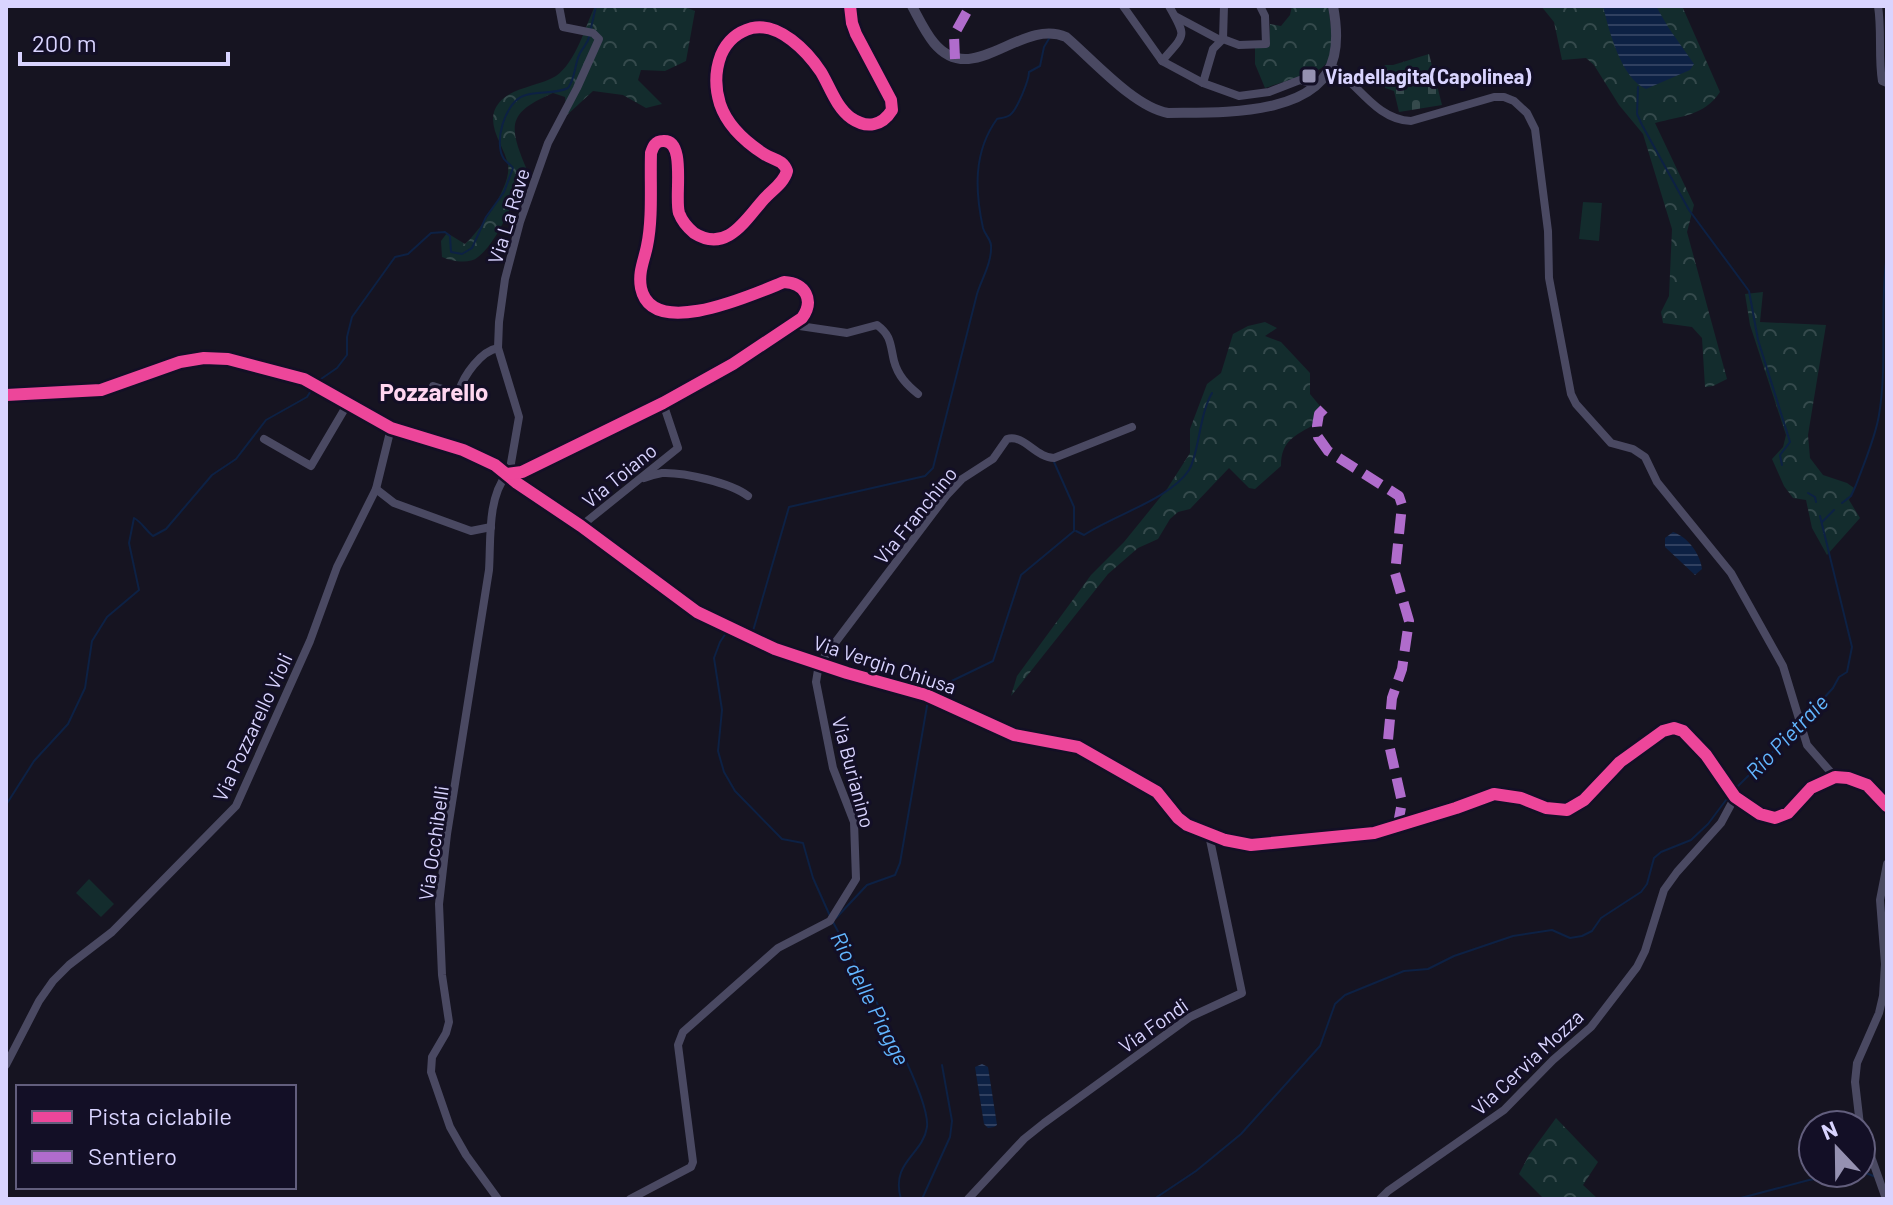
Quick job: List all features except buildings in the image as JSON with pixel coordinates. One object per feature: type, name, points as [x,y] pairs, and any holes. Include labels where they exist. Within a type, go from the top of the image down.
[{"type":"street","name":"Via La Rave","points":[[510,473],[518,431],[518,410],[498,348],[505,279],[520,222],[548,143],[582,79],[596,34],[563,27],[559,6]]},
{"type":"street","points":[[510,473],[522,472],[663,403],[733,364],[793,325],[808,310],[805,290],[784,282],[733,301],[685,313],[657,310],[647,302],[640,279],[648,245],[651,153],[654,145],[661,141],[669,142],[675,148],[679,214],[695,234],[720,238],[743,226],[785,178],[787,171],[781,162],[743,138],[726,117],[716,87],[722,53],[735,36],[748,29],[774,29],[810,59],[850,117],[871,125],[880,123],[892,110],[891,100],[856,34],[850,6]]},
{"type":"street","points":[[912,6],[935,44],[955,59],[979,58],[1025,38],[1055,32],[1066,37],[1157,111],[1197,112],[1259,110],[1283,103],[1316,85],[1331,66],[1337,37],[1333,6]]},
{"type":"street","points":[[1123,6],[1162,61],[1203,83],[1239,96],[1269,92],[1300,80],[1316,85]]},
{"type":"street","points":[[1162,61],[1182,37],[1183,28],[1169,6]]},
{"type":"street","points":[[1203,83],[1213,49],[1222,40],[1224,6]]},
{"type":"street","points":[[1175,16],[1222,40],[1239,45],[1266,44],[1265,16],[1260,6]]},
{"type":"street","points":[[1878,6],[1882,38],[1880,70],[1882,81],[1887,83]]},
{"type":"street","points":[[1331,66],[1343,73],[1371,102],[1399,121],[1411,121],[1494,97],[1514,101],[1531,118],[1548,231],[1551,291],[1571,394],[1576,404],[1611,443],[1633,449],[1645,457],[1657,482],[1731,573],[1783,666],[1807,745],[1835,777],[1867,785],[1887,806]]},
{"type":"street","points":[[793,325],[847,333],[877,325],[891,340],[894,363],[904,382],[918,394]]},
{"type":"street","points":[[433,386],[456,393],[467,373],[491,349],[498,348]]},
{"type":"street","name":"Via Vergin Chiusa","points":[[6,395],[101,390],[180,362],[204,358],[228,359],[288,373],[391,428],[482,457],[510,473],[536,497],[581,526],[697,612],[775,649],[926,695],[1014,735],[1078,747],[1157,792],[1178,818],[1197,831],[1251,845],[1359,835],[1494,794],[1521,798],[1546,808],[1567,810],[1584,800],[1620,762],[1663,731],[1674,728],[1683,731],[1706,755],[1735,797],[1760,814],[1775,818],[1788,813],[1811,788],[1835,777]]},
{"type":"street","name":"Via Toiano","points":[[581,526],[678,448],[663,403]]},
{"type":"street","points":[[264,439],[311,466],[347,405]]},
{"type":"street","name":"Via Franchino","points":[[819,664],[946,496],[962,479],[993,459],[1007,439],[1016,438],[1047,458],[1057,458],[1132,427]]},
{"type":"street","name":"Via Pozzarello Violi","points":[[6,1065],[39,1001],[53,981],[112,932],[236,806],[310,641],[332,578],[376,489],[391,428]]},
{"type":"street","name":"Via Occhibelli","points":[[498,1199],[450,1127],[431,1072],[432,1057],[449,1022],[442,975],[439,904],[447,834],[489,570],[497,490],[510,473]]},
{"type":"street","points":[[639,480],[660,473],[674,474],[736,488],[748,496]]},
{"type":"street","points":[[376,489],[394,503],[471,531],[491,527]]},
{"type":"street","name":"Via Burianino","points":[[630,1199],[681,1173],[693,1162],[678,1045],[683,1032],[778,948],[830,921],[856,879],[854,822],[833,768],[816,682],[819,664]]},
{"type":"street","name":"Via Cervia Mozza","points":[[1380,1199],[1504,1110],[1591,1027],[1637,967],[1664,890],[1721,823],[1735,797]]},
{"type":"street","name":"Via Fondi","points":[[968,1199],[1024,1139],[1044,1123],[1190,1017],[1242,993],[1209,835]]},
{"type":"street","points":[[1859,1109],[1855,1082],[1857,1063],[1879,1013],[1883,996],[1885,964],[1880,900],[1887,864]]},
{"type":"street","points":[[1877,1173],[1886,1199]]},
{"type":"green space","points":[[595,6],[683,6],[695,11],[686,61],[665,71],[641,70],[638,80],[662,104],[646,108],[623,95],[593,91],[567,115],[565,97],[553,93],[527,107],[516,122],[515,131],[527,170],[500,229],[486,250],[470,261],[460,262],[442,257],[441,241],[447,233],[465,244],[486,219],[505,184],[508,165],[493,119],[498,104],[512,93],[548,80],[563,70]]},
{"type":"green space","points":[[1292,6],[1328,6],[1332,46],[1329,58],[1315,72],[1265,88],[1255,64],[1255,47],[1269,46],[1270,24],[1281,26],[1290,15]]},
{"type":"green space","points":[[1541,6],[1682,6],[1720,92],[1699,111],[1655,123],[1694,205],[1687,232],[1727,379],[1713,386],[1705,387],[1702,338],[1692,327],[1663,323],[1661,312],[1669,296],[1672,229],[1643,134],[1619,105],[1594,65],[1586,58],[1562,60],[1554,22]]},
{"type":"green space","points":[[1429,54],[1442,105],[1399,112],[1394,91],[1385,88],[1385,80],[1378,76],[1385,65]]},
{"type":"green space","points":[[1583,202],[1602,203],[1599,241],[1579,239]]},
{"type":"green space","points":[[1763,292],[1760,322],[1826,325],[1808,435],[1810,458],[1823,475],[1854,488],[1849,500],[1860,518],[1827,555],[1812,528],[1806,500],[1793,498],[1772,459],[1783,447],[1786,435],[1750,325],[1745,294]]},
{"type":"green space","points":[[1265,322],[1277,328],[1265,336],[1281,342],[1310,373],[1310,394],[1320,406],[1315,424],[1286,444],[1281,466],[1255,489],[1249,488],[1229,468],[1190,509],[1178,512],[1170,519],[1158,539],[1138,548],[1108,574],[1011,696],[1017,676],[1091,575],[1124,542],[1167,489],[1190,453],[1190,429],[1207,384],[1221,373],[1233,334]]},
{"type":"green space","points":[[89,879],[114,904],[101,917],[76,893]]},
{"type":"green space","points":[[1556,1118],[1598,1162],[1583,1185],[1598,1199],[1544,1199],[1519,1174]]},
{"type":"water","points":[[1603,6],[1656,6],[1694,64],[1690,70],[1646,89],[1637,83],[1617,53]]},
{"type":"water","points":[[1673,532],[1684,538],[1696,552],[1702,569],[1695,575],[1665,547],[1665,538]]},
{"type":"water","points":[[982,1064],[988,1067],[997,1125],[988,1128],[984,1124],[975,1067]]},
{"type":"waterway","points":[[591,28],[596,6]]},
{"type":"waterway","points":[[318,381],[337,368],[347,355],[352,317],[395,257],[408,254],[431,233],[445,232],[450,236],[451,252],[462,254],[472,248],[486,217],[504,192],[513,168],[501,152],[500,134],[506,115],[523,96],[568,88],[578,57],[590,34]]},
{"type":"waterway","points":[[732,625],[734,623],[753,631],[789,507],[925,476],[933,468],[977,294],[990,258],[990,240],[983,228],[978,200],[980,158],[997,119],[1013,112],[1029,72],[1040,66],[1044,47],[1050,37]]},
{"type":"waterway","name":"Rio Pietraie","points":[[1638,87],[1637,114],[1642,125],[1689,210],[1749,291],[1758,340],[1790,442],[1780,455],[1782,465]]},
{"type":"waterway","points":[[1842,503],[1851,496],[1856,485],[1879,415],[1887,254]]},
{"type":"waterway","points":[[6,805],[34,761],[68,724],[85,688],[92,641],[107,617],[139,590],[129,543],[134,518],[153,536],[166,529],[212,475],[236,459],[266,420],[307,397],[312,389]]},
{"type":"waterway","name":"Rio delle Piagge","points":[[1076,531],[1084,535],[1169,490],[1180,480],[1192,463],[1204,412],[1212,393]]},
{"type":"waterway","points":[[1054,462],[1074,507],[1074,530]]},
{"type":"waterway","name":"Rio Pietraie","points":[[1808,493],[1815,497],[1816,502]]},
{"type":"waterway","points":[[1822,522],[1834,510]]},
{"type":"waterway","name":"Rio Pietraie","points":[[1804,720],[1839,677],[1847,672],[1852,647],[1820,516]]},
{"type":"waterway","name":"Rio delle Piagge","points":[[931,691],[993,661],[1021,575],[1074,531]]},
{"type":"waterway","points":[[728,630],[714,658],[722,710],[718,751],[724,772],[735,791],[782,839],[803,843],[813,878],[830,916]]},
{"type":"waterway","name":"Rio delle Piagge","points":[[836,918],[867,885],[895,875],[900,863],[928,700]]},
{"type":"waterway","name":"Rio Pietraie","points":[[1736,788],[1797,728]]},
{"type":"waterway","name":"Rio Pietraie","points":[[1154,1199],[1196,1171],[1241,1134],[1320,1046],[1335,1004],[1345,995],[1404,971],[1428,969],[1454,956],[1513,936],[1552,930],[1570,938],[1592,931],[1601,918],[1641,892],[1647,884],[1654,858],[1691,840],[1708,824],[1729,796]]},
{"type":"waterway","name":"Rio delle Piagge","points":[[833,922],[904,1057],[925,1110],[927,1127],[924,1137],[900,1176],[901,1199]]},
{"type":"waterway","points":[[922,1199],[950,1137],[952,1121],[942,1065]]},
{"type":"waterway","points":[[1737,1199],[1797,1183]]},
{"type":"marked path","points":[[955,59],[954,35],[970,6]]},
{"type":"marked path","points":[[1324,409],[1319,414],[1318,437],[1328,451],[1399,496],[1402,505],[1395,573],[1409,621],[1402,669],[1392,698],[1388,740],[1402,802],[1398,824]]},
{"type":"cycle path","points":[[507,474],[522,472],[663,403],[733,364],[802,318],[808,305],[806,294],[798,286],[784,282],[728,303],[683,313],[664,311],[649,303],[641,288],[640,277],[650,223],[651,153],[660,141],[670,143],[675,149],[679,213],[694,233],[716,239],[735,231],[781,183],[787,171],[780,162],[743,138],[723,112],[716,80],[723,50],[729,41],[747,30],[772,29],[800,47],[821,72],[837,103],[851,118],[863,124],[874,124],[884,120],[892,110],[891,100],[856,34],[850,6]]},
{"type":"cycle path","points":[[6,395],[101,390],[180,362],[204,358],[228,359],[304,379],[391,428],[463,450],[495,465],[697,612],[775,649],[926,695],[1014,735],[1078,747],[1157,792],[1187,825],[1225,840],[1251,845],[1374,833],[1494,794],[1521,798],[1546,808],[1567,810],[1584,800],[1620,762],[1663,731],[1674,728],[1683,731],[1706,755],[1735,797],[1760,814],[1775,818],[1788,813],[1811,788],[1835,777],[1867,785],[1887,806]]},
{"type":"place","name":"Viadellagita(Capolinea)","points":[[1309,76]]},
{"type":"district","name":"Pozzarello","points":[[434,391]]}]
